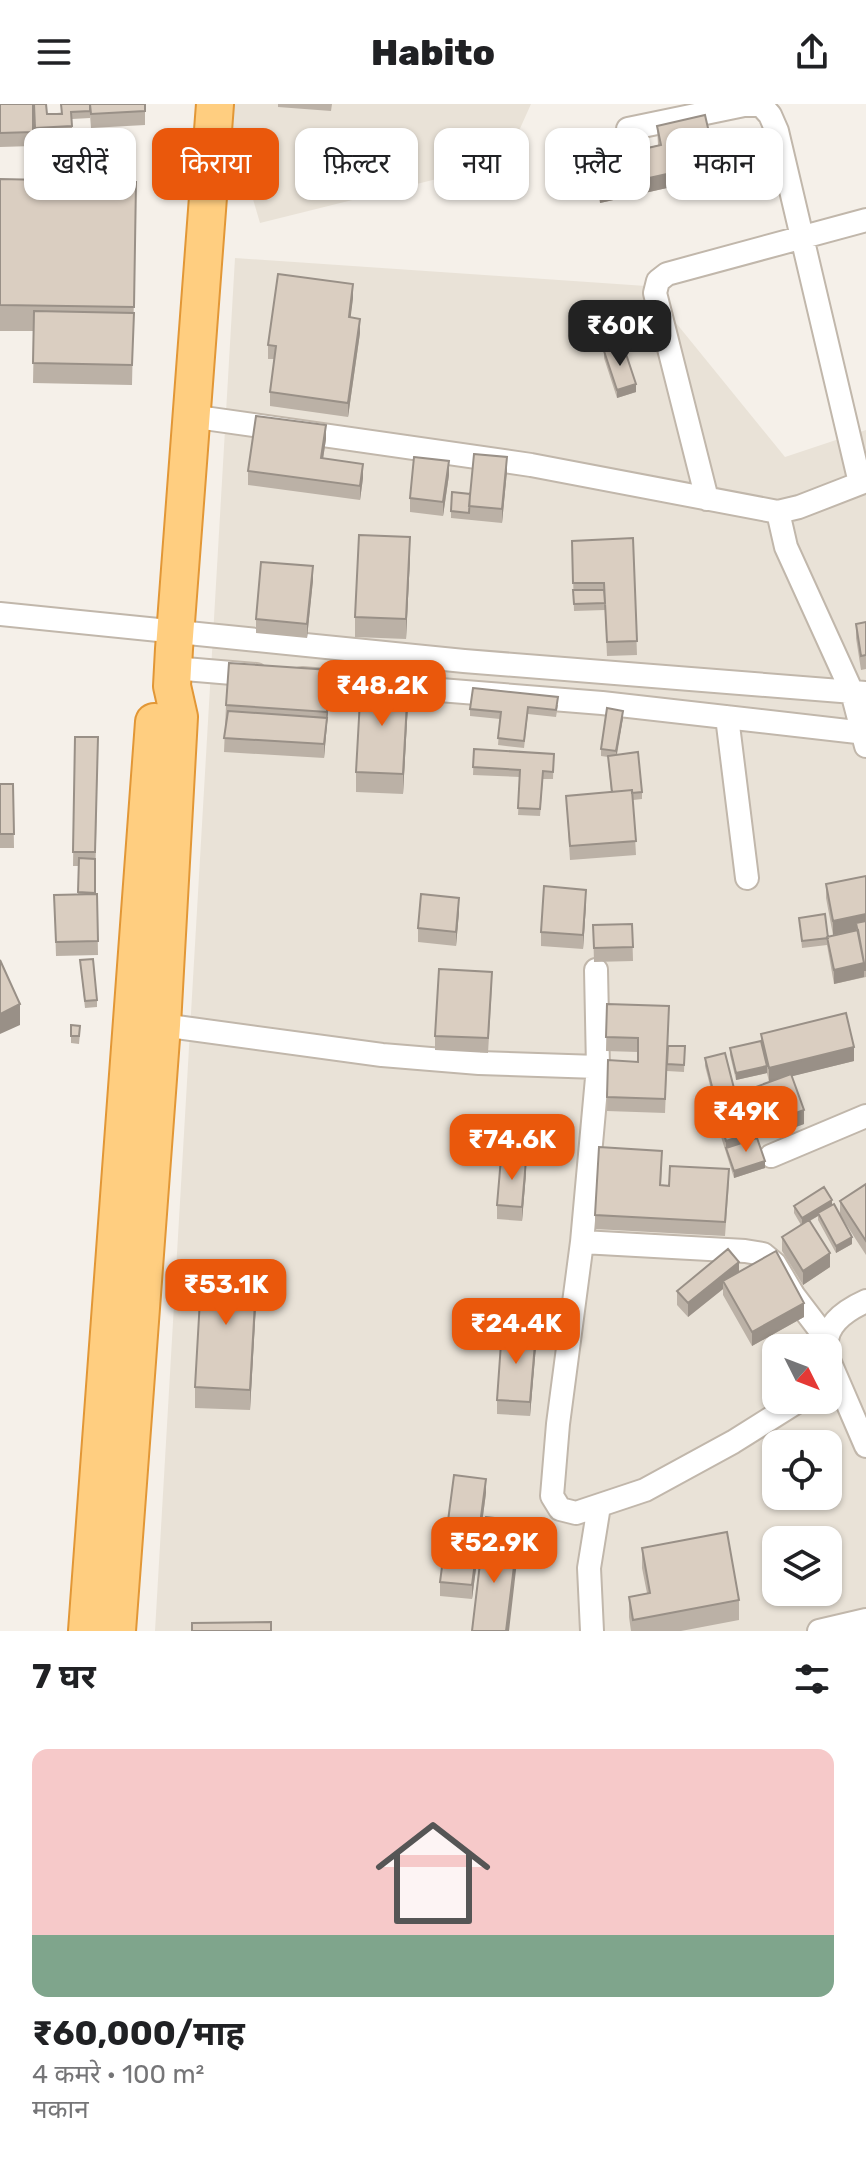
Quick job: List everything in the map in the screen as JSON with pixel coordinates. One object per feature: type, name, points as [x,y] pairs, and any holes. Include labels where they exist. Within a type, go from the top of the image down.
[{"type":"highway","points":[[117,1631],[162,1025],[179,717],[172,677],[215,104]]},
{"type":"highway","points":[[87,1631],[155,715],[172,677]]},
{"type":"street","points":[[190,416],[531,465],[778,512],[863,482],[777,131],[770,115],[761,105],[744,105],[633,128]]},
{"type":"street","points":[[707,499],[655,293],[658,281],[667,274],[866,220]]},
{"type":"street","points":[[778,512],[786,547],[861,717]]},
{"type":"street","points":[[0,614],[464,661],[861,717]]},
{"type":"street","points":[[172,677],[602,703],[727,717],[861,717]]},
{"type":"street","points":[[727,717],[747,878]]},
{"type":"street","points":[[596,970],[598,1067],[582,1242],[558,1424],[552,1496],[560,1509],[576,1513],[645,1490],[778,1414]]},
{"type":"street","points":[[162,1025],[382,1055],[479,1063],[598,1067]]},
{"type":"street","points":[[771,1156],[866,1116]]},
{"type":"street","points":[[582,1242],[763,1254],[775,1264],[814,1334]]},
{"type":"street","points":[[833,1334],[835,1320],[866,1301]]},
{"type":"street","points":[[842,1391],[866,1446]]},
{"type":"street","points":[[592,1631],[589,1568],[599,1506]]},
{"type":"street","points":[[819,1631],[866,1620]]},
{"type":"shaded area","points":[[225,104],[531,104],[520,128],[434,128],[434,180],[418,184],[418,128],[295,128],[295,200],[352,200],[260,223],[253,200],[279,200],[279,128],[232,128]]},
{"type":"shaded area","points":[[235,258],[646,286],[785,457],[866,430],[866,1631],[155,1631]]},
{"type":"building","points":[[0,104],[33,104],[33,128],[24,128],[24,132],[0,133]]},
{"type":"building","points":[[34,104],[46,104],[47,114],[62,114],[61,104],[90,104],[90,111],[71,112],[72,126],[35,128]]},
{"type":"building","points":[[90,104],[145,104],[145,111],[91,114]]},
{"type":"building","points":[[705,115],[708,128],[666,128],[666,174],[650,178],[650,147],[661,145],[657,126]]},
{"type":"building","points":[[0,179],[24,180],[24,200],[136,200],[134,307],[0,305]]},
{"type":"building","points":[[278,274],[353,284],[349,317],[360,319],[348,403],[270,392],[276,346],[268,345]]},
{"type":"building","points":[[34,311],[134,313],[132,365],[33,363]]},
{"type":"building","points":[[623,345],[636,384],[617,390],[604,351]]},
{"type":"building","points":[[256,416],[326,425],[321,458],[363,464],[360,486],[248,471]]},
{"type":"building","points":[[474,454],[507,457],[502,509],[469,506]]},
{"type":"building","points":[[414,457],[449,461],[443,502],[410,498]]},
{"type":"building","points":[[452,492],[470,494],[469,513],[451,511]]},
{"type":"building","points":[[359,535],[410,537],[406,619],[355,617]]},
{"type":"building","points":[[633,538],[637,641],[607,642],[604,583],[573,583],[572,541]]},
{"type":"building","points":[[261,562],[313,566],[307,624],[256,619]]},
{"type":"building","points":[[573,590],[604,590],[605,603],[574,604]]},
{"type":"building","points":[[866,622],[866,655],[861,656],[856,624]]},
{"type":"building","points":[[229,663],[330,670],[327,712],[226,705]]},
{"type":"building","points":[[361,682],[408,684],[403,774],[356,772]]},
{"type":"building","points":[[473,688],[558,697],[556,710],[528,707],[524,741],[498,738],[501,712],[470,709]]},
{"type":"building","points":[[607,708],[623,711],[616,751],[601,749]]},
{"type":"building","points":[[228,711],[327,718],[324,744],[224,738]]},
{"type":"building","points":[[75,737],[98,737],[95,852],[73,852]]},
{"type":"building","points":[[474,749],[554,754],[553,772],[543,771],[540,809],[518,808],[520,770],[473,767]]},
{"type":"building","points":[[638,752],[642,792],[612,792],[608,756]]},
{"type":"building","points":[[0,784],[13,784],[14,834],[0,834]]},
{"type":"building","points":[[632,790],[636,841],[570,846],[566,796]]},
{"type":"building","points":[[79,858],[95,859],[95,893],[78,892]]},
{"type":"building","points":[[866,876],[866,914],[833,921],[826,884]]},
{"type":"building","points":[[544,886],[586,890],[583,935],[541,932]]},
{"type":"building","points":[[97,894],[98,941],[56,942],[54,895]]},
{"type":"building","points":[[421,894],[459,898],[456,932],[418,928]]},
{"type":"building","points":[[825,914],[828,938],[802,941],[799,918]]},
{"type":"building","points":[[866,921],[866,970],[864,970],[856,923]]},
{"type":"building","points":[[632,924],[633,947],[594,948],[593,925]]},
{"type":"building","points":[[858,930],[864,963],[834,970],[827,937]]},
{"type":"building","points":[[93,959],[97,1000],[85,1001],[80,960]]},
{"type":"building","points":[[0,960],[20,1004],[0,1014]]},
{"type":"building","points":[[439,969],[492,972],[488,1038],[435,1036]]},
{"type":"building","points":[[607,1004],[669,1006],[665,1099],[607,1097],[608,1060],[638,1062],[638,1038],[606,1037]]},
{"type":"building","points":[[846,1013],[854,1047],[769,1068],[761,1034]]},
{"type":"building","points":[[71,1025],[80,1026],[79,1036],[71,1036]]},
{"type":"building","points":[[761,1041],[767,1066],[736,1073],[730,1048]]},
{"type":"building","points":[[668,1046],[685,1046],[684,1065],[667,1064]]},
{"type":"building","points":[[725,1053],[737,1100],[717,1107],[705,1058]]},
{"type":"building","points":[[791,1074],[804,1110],[766,1124],[753,1088]]},
{"type":"building","points":[[747,1097],[757,1131],[726,1141],[716,1107]]},
{"type":"building","points":[[757,1138],[765,1161],[734,1171],[726,1148]]},
{"type":"building","points":[[599,1147],[662,1151],[660,1185],[669,1186],[670,1166],[729,1169],[725,1222],[595,1215]]},
{"type":"building","points":[[501,1158],[526,1160],[522,1207],[497,1205]]},
{"type":"building","points":[[866,1184],[866,1241],[840,1201]]},
{"type":"building","points":[[824,1187],[832,1200],[802,1218],[794,1206]]},
{"type":"building","points":[[834,1204],[852,1237],[836,1246],[818,1213]]},
{"type":"building","points":[[809,1220],[830,1253],[803,1271],[782,1237]]},
{"type":"building","points":[[728,1249],[739,1262],[688,1303],[677,1291]]},
{"type":"building","points":[[776,1251],[804,1303],[752,1332],[723,1281]]},
{"type":"building","points":[[202,1264],[257,1267],[250,1390],[195,1387]]},
{"type":"building","points":[[502,1329],[536,1332],[530,1402],[497,1400]]},
{"type":"building","points":[[454,1475],[486,1479],[472,1585],[440,1582]]},
{"type":"building","points":[[486,1517],[520,1521],[517,1548],[517,1542],[484,1538]]},
{"type":"building","points":[[727,1532],[739,1600],[633,1620],[629,1597],[650,1593],[642,1548]]},
{"type":"building","points":[[483,1538],[517,1542],[506,1631],[472,1631]]},
{"type":"building","points":[[271,1622],[271,1631],[192,1631],[192,1623]]}]
